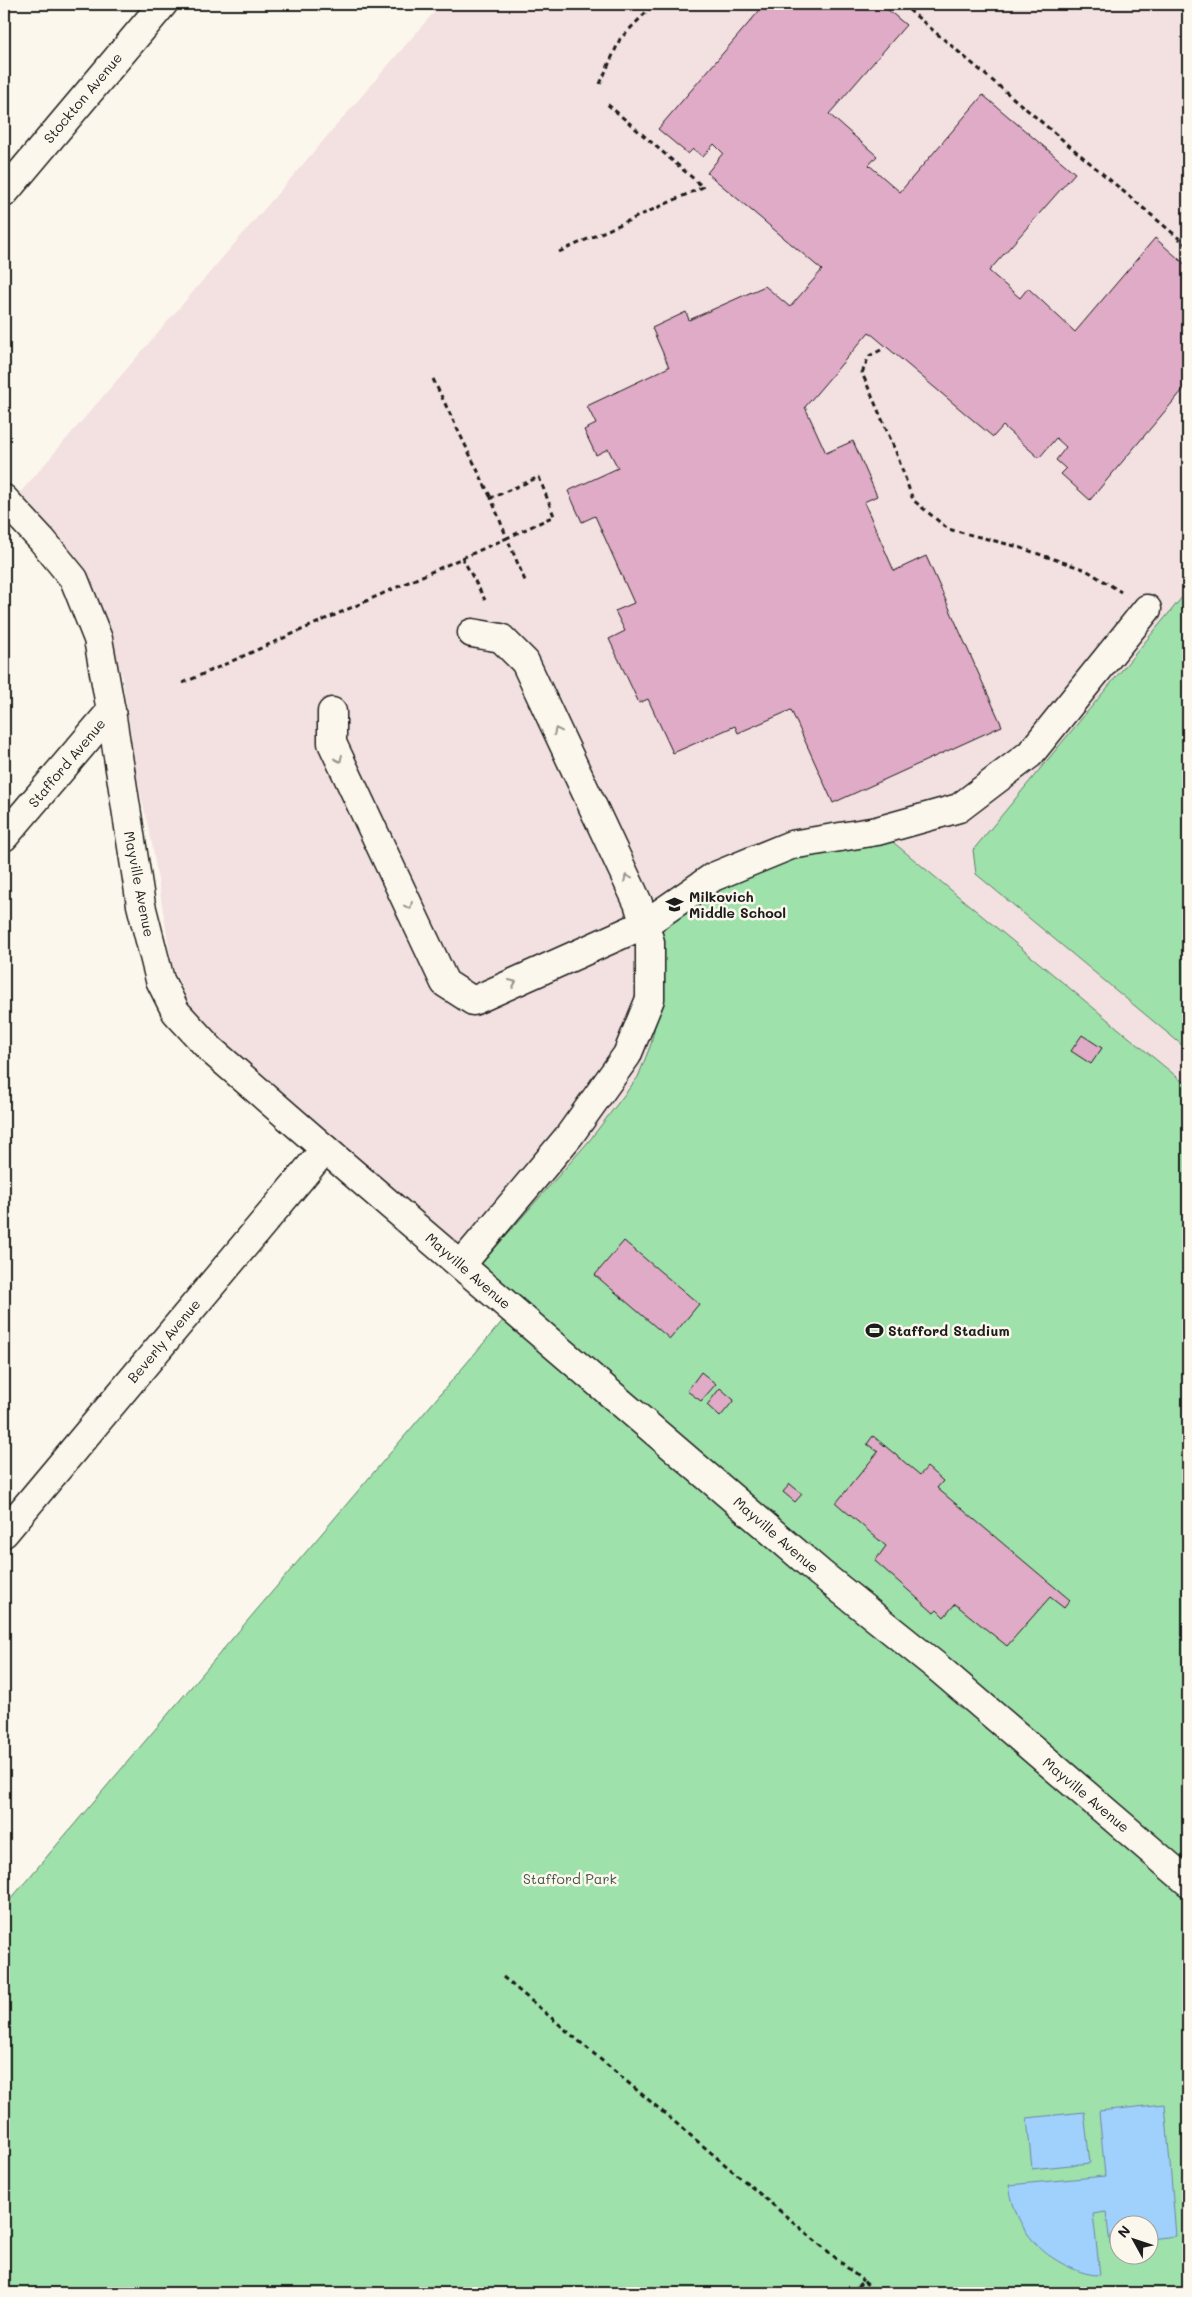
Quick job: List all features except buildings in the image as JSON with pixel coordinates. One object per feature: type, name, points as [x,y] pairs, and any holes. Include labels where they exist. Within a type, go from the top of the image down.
[{"type":"street","name":"Stockton Avenue","points":[[4,193],[163,4]]},
{"type":"street","name":"Mayville Avenue","points":[[4,499],[42,540],[74,579],[98,639],[111,711],[140,905],[160,980],[176,1012],[211,1050],[325,1149],[820,1573],[936,1666],[1188,1882]]},
{"type":"street","points":[[332,712],[332,743],[445,983],[473,1001],[645,924],[713,877],[791,845],[877,831],[958,808],[1030,754],[1147,609]]},
{"type":"street","points":[[462,1265],[569,1136],[627,1056],[650,999],[650,942],[638,904],[525,662],[501,638],[472,633]]},
{"type":"street","name":"Stafford Avenue","points":[[4,837],[111,711]]},
{"type":"street","name":"Beverly Avenue","points":[[4,1533],[325,1149]]},
{"type":"path","points":[[600,84],[620,39],[654,4]]},
{"type":"path","points":[[902,4],[1188,246]]},
{"type":"path","points":[[559,252],[703,186],[606,103]]},
{"type":"path","points":[[881,350],[869,356],[862,373],[896,452],[913,500],[948,529],[1015,546],[1086,570],[1147,609]]},
{"type":"path","points":[[433,378],[491,498],[526,583]]},
{"type":"path","points":[[183,683],[554,516],[539,477],[491,498]]},
{"type":"path","points":[[462,558],[486,600]]},
{"type":"path","points":[[503,1976],[877,2293]]},
{"type":"path","points":[[851,2293],[863,2281]]},
{"type":"shaded area","name":"Milkovich Middle School","points":[[441,4],[1188,4],[1188,1860],[222,1046],[194,1013],[172,965],[152,844],[137,777],[122,675],[95,605],[61,547],[19,494]]},
{"type":"green space","points":[[1188,590],[1188,1050],[976,874],[973,850]]},
{"type":"green space","name":"Stafford Park","points":[[888,838],[1188,1086],[1188,2293],[4,2293],[4,1907],[522,1298],[481,1264],[589,1141],[638,1077],[651,1044],[664,983],[653,900],[683,891],[764,857]]},
{"type":"water","points":[[1165,2104],[1176,2236],[1160,2238],[1160,2214],[1110,2214],[1110,2244],[1106,2212],[1093,2214],[1100,2275],[1095,2275],[1063,2264],[1033,2241],[1015,2210],[1009,2185],[1105,2176],[1099,2111]]},
{"type":"water","points":[[1084,2112],[1090,2163],[1032,2169],[1027,2118]]},
{"type":"place","name":"Milkovich Middle School","points":[[675,905]]},
{"type":"place","name":"Stafford Stadium","points":[[874,1331]]}]
